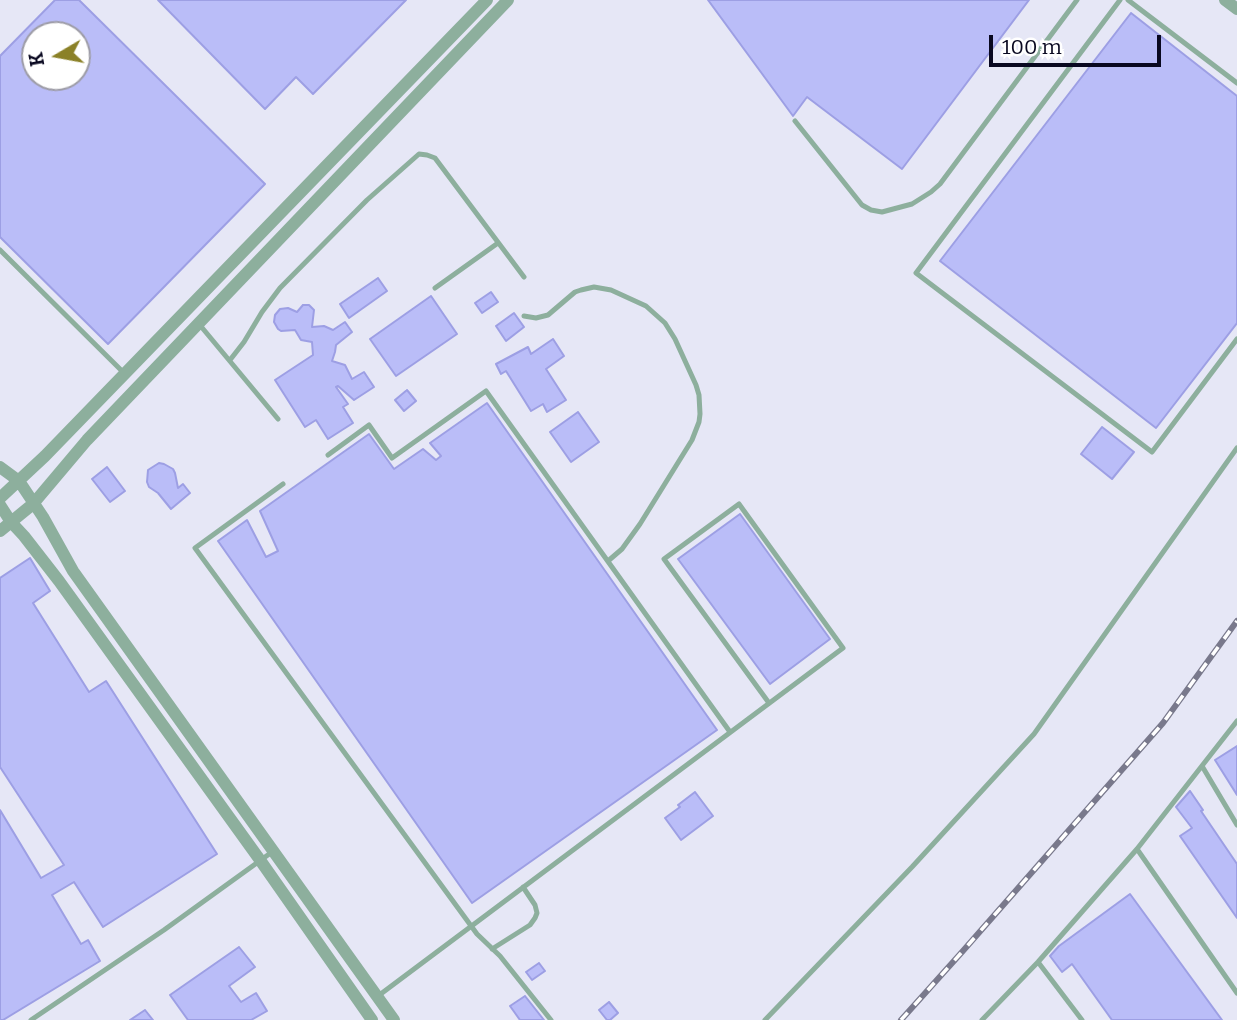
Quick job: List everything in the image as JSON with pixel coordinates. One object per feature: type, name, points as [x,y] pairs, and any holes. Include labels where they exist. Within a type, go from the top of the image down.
[{"type":"street","points":[[0,498],[125,374],[488,0]]},
{"type":"street","points":[[0,531],[33,504],[87,440],[508,0]]},
{"type":"street","points":[[1225,0],[1237,9]]},
{"type":"street","points":[[473,15],[484,24]]},
{"type":"street","points":[[185,310],[199,324]]},
{"type":"street","points":[[0,467],[19,481],[73,571],[394,1020]]},
{"type":"street","points":[[0,505],[10,522],[59,581],[372,1020]]},
{"type":"lane","points":[[795,121],[862,205],[882,212],[912,204],[940,184],[1077,0]]},
{"type":"lane","points":[[1120,0],[916,273],[1152,452],[1237,339]]},
{"type":"lane","points":[[1128,0],[1237,83]]},
{"type":"lane","points":[[230,360],[280,288],[367,200],[419,154],[435,158],[524,277]]},
{"type":"lane","points":[[435,288],[498,243]]},
{"type":"lane","points":[[0,250],[125,374]]},
{"type":"lane","points":[[524,316],[536,318],[548,315],[581,290],[594,287],[611,290],[646,306],[665,323],[696,385],[700,414],[692,440],[640,524],[622,549],[608,561]]},
{"type":"lane","points":[[199,324],[278,419]]},
{"type":"lane","points":[[328,454],[369,425],[392,458],[486,391],[730,732]]},
{"type":"lane","points":[[765,1020],[912,867],[1034,734],[1237,448]]},
{"type":"lane","points":[[283,484],[195,548],[472,926],[500,956],[551,1020]]},
{"type":"lane","points":[[377,997],[843,648],[739,504],[664,559],[769,703]]},
{"type":"lane","points":[[982,1020],[1038,962],[1138,849],[1237,721]]},
{"type":"lane","points":[[1202,766],[1237,825]]},
{"type":"lane","points":[[1138,849],[1237,993]]},
{"type":"lane","points":[[31,1020],[164,930],[272,852]]},
{"type":"lane","points":[[492,949],[530,925],[536,918],[535,905],[523,887]]},
{"type":"lane","points":[[1038,962],[1082,1020]]},
{"type":"building","points":[[55,0],[79,0],[265,184],[108,344],[0,237],[0,56],[21,35],[21,91],[91,91],[91,21],[34,21]]},
{"type":"building","points":[[158,0],[406,0],[313,94],[296,77],[265,109]]},
{"type":"building","points":[[708,0],[1029,0],[902,169],[807,97],[793,116]]},
{"type":"building","points":[[1131,13],[1237,96],[1237,323],[1156,428],[940,261]]},
{"type":"building","points":[[378,278],[387,291],[349,318],[340,304]]},
{"type":"building","points":[[491,292],[498,302],[482,313],[475,303]]},
{"type":"building","points":[[431,296],[457,334],[396,376],[370,339]]},
{"type":"building","points":[[303,305],[309,305],[314,310],[312,327],[324,326],[333,330],[345,322],[352,332],[336,345],[332,361],[345,365],[352,379],[364,372],[374,387],[354,400],[336,387],[348,404],[343,407],[353,423],[328,439],[316,420],[305,427],[275,380],[313,355],[312,342],[301,340],[295,330],[281,331],[274,322],[280,309],[288,308],[297,312]]},
{"type":"building","points":[[514,313],[524,327],[506,341],[496,326]]},
{"type":"building","points":[[553,339],[564,356],[546,369],[566,400],[547,412],[543,404],[531,411],[506,371],[501,374],[496,364],[528,347],[531,354]]},
{"type":"building","points":[[407,390],[416,401],[404,411],[395,400]]},
{"type":"building","points":[[487,403],[717,730],[472,903],[218,541],[247,520],[266,557],[278,551],[260,511],[369,434],[394,469],[423,449],[436,460],[441,456],[430,443]]},
{"type":"building","points":[[578,412],[599,442],[571,462],[550,432]]},
{"type":"building","points":[[1102,427],[1134,452],[1112,479],[1081,454]]},
{"type":"building","points":[[159,463],[173,469],[178,488],[183,484],[190,493],[171,509],[147,482],[148,470]]},
{"type":"building","points":[[107,467],[125,491],[110,502],[92,479]]},
{"type":"building","points":[[740,514],[830,639],[770,684],[678,559]]},
{"type":"building","points":[[30,558],[50,591],[33,603],[89,692],[106,681],[217,854],[103,927],[74,882],[52,895],[81,944],[88,940],[100,961],[0,1020],[0,810],[41,878],[64,865],[0,767],[0,578]]},
{"type":"building","points":[[1237,746],[1237,795],[1215,760]]},
{"type":"building","points":[[1190,791],[1237,864],[1237,918],[1180,836],[1192,828],[1176,807]]},
{"type":"building","points":[[695,792],[713,816],[681,840],[665,818]]},
{"type":"building","points":[[1130,894],[1222,1020],[1112,1020],[1072,964],[1062,972],[1050,956],[1059,946]]},
{"type":"building","points":[[239,947],[255,967],[229,986],[241,1002],[256,993],[267,1011],[251,1020],[188,1020],[170,995]]},
{"type":"building","points":[[539,963],[545,971],[532,980],[526,972]]},
{"type":"building","points":[[525,996],[544,1020],[520,1020],[510,1006]]},
{"type":"building","points":[[609,1002],[618,1013],[607,1020],[599,1010]]},
{"type":"building","points":[[145,1010],[153,1020],[130,1020]]},
{"type":"railway","points":[[901,1020],[1163,723],[1237,621]]}]
